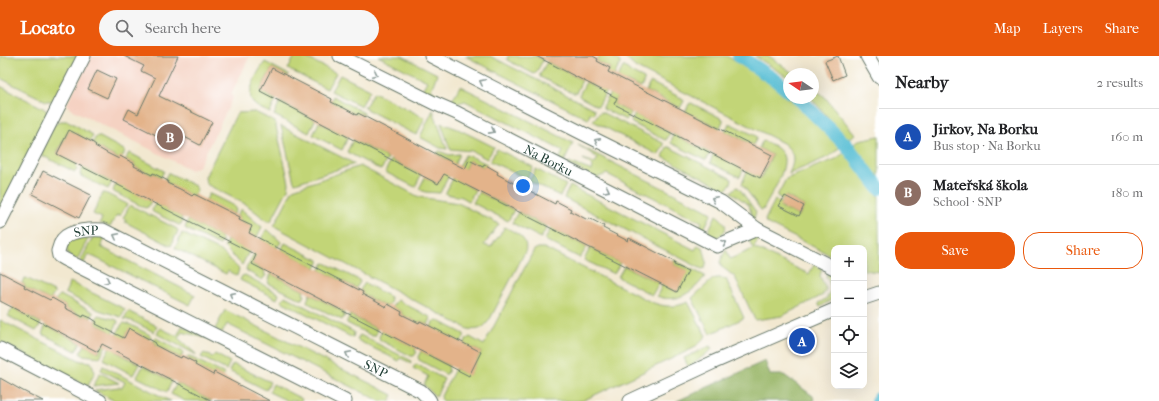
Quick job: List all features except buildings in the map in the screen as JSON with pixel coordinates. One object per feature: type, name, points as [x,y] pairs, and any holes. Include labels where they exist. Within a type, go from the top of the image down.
[{"type":"street","points":[[0,222],[84,56]]},
{"type":"street","name":"Na Borku","points":[[340,56],[457,113],[717,246],[757,229]]},
{"type":"street","points":[[431,56],[721,202],[757,229],[831,266]]},
{"type":"street","points":[[867,56],[879,76]]},
{"type":"street","name":"SNP","points":[[345,401],[64,259],[59,256],[58,251],[64,238],[73,233],[85,230],[103,230],[421,391],[430,401]]},
{"type":"street","points":[[630,401],[714,362],[831,311]]},
{"type":"street","points":[[0,349],[100,401]]},
{"type":"shaded area","points":[[91,56],[250,56],[231,94],[233,98],[199,166],[191,170],[69,108],[67,104]]},
{"type":"green space","points":[[0,56],[79,56],[54,101],[46,101],[0,78]]},
{"type":"green space","points":[[295,56],[303,56],[336,73],[327,89],[288,69]]},
{"type":"green space","points":[[378,56],[402,56],[437,74],[431,90],[438,94],[436,97],[422,90],[427,81]]},
{"type":"green space","points":[[465,56],[490,56],[594,109],[594,114],[590,113],[588,119]]},
{"type":"green space","points":[[508,56],[536,56],[543,60],[534,74],[507,60]]},
{"type":"green space","points":[[599,56],[612,56],[620,62],[620,64],[599,105],[597,106],[579,95],[586,82],[600,89],[610,68],[597,61]]},
{"type":"green space","points":[[623,56],[727,56],[774,86],[783,93],[783,104],[796,104],[840,147],[830,156],[789,174],[793,157],[790,150],[783,143],[635,67]]},
{"type":"green space","points":[[755,56],[769,56],[786,68],[783,68],[783,74]]},
{"type":"green space","points":[[265,62],[289,75],[287,76],[272,68],[260,91],[276,100],[270,113],[257,106],[251,99],[251,88],[253,82]]},
{"type":"green space","points":[[547,62],[582,80],[576,93],[573,93],[540,77],[540,74]]},
{"type":"green space","points":[[623,67],[644,79],[641,88],[626,81],[614,104],[631,113],[626,120],[603,109]]},
{"type":"green space","points":[[340,75],[370,90],[361,106],[331,91]]},
{"type":"green space","points":[[650,83],[683,99],[684,101],[680,108],[646,91]]},
{"type":"green space","points":[[0,86],[43,108],[47,111],[47,115],[0,212]]},
{"type":"green space","points":[[460,86],[573,143],[564,162],[559,160],[563,151],[465,101],[452,105],[451,102]]},
{"type":"green space","points":[[374,92],[425,118],[416,135],[364,108]]},
{"type":"green space","points":[[819,92],[824,96],[855,134],[848,140],[816,104],[819,104]]},
{"type":"green space","points":[[333,96],[364,113],[363,115],[359,113],[357,115],[331,102]]},
{"type":"green space","points":[[280,102],[315,120],[309,133],[274,115]]},
{"type":"green space","points":[[691,103],[723,119],[720,128],[685,113],[689,104]]},
{"type":"green space","points":[[433,110],[447,149],[440,148],[420,137]]},
{"type":"green space","points":[[255,112],[275,122],[289,183],[288,189],[271,221],[267,221],[247,205],[206,184],[205,177],[237,113]]},
{"type":"green space","points":[[601,112],[663,143],[664,145],[658,155],[593,121]]},
{"type":"green space","points":[[635,114],[670,133],[667,139],[665,140],[632,123],[631,121]]},
{"type":"green space","points":[[60,121],[68,121],[93,135],[90,141],[69,130],[57,153],[77,164],[76,167],[78,168],[75,172],[41,155],[53,126]]},
{"type":"green space","points":[[319,122],[348,137],[342,150],[313,135]]},
{"type":"green space","points":[[441,123],[458,129],[494,147],[487,159],[472,151],[450,149]]},
{"type":"green space","points":[[729,124],[756,136],[757,138],[753,145],[725,131]]},
{"type":"green space","points":[[281,126],[355,164],[295,183]]},
{"type":"green space","points":[[673,134],[710,153],[707,159],[705,160],[671,143]]},
{"type":"green space","points":[[98,136],[124,150],[123,155],[119,159],[95,146],[96,144],[93,142]]},
{"type":"green space","points":[[879,136],[879,178],[853,145],[859,140]]},
{"type":"green space","points":[[353,140],[388,158],[381,170],[347,152]]},
{"type":"green space","points":[[763,141],[777,148],[783,155],[784,161],[778,183],[763,210],[761,210],[742,184],[747,171],[761,178],[772,155],[759,148]]},
{"type":"green space","points":[[578,145],[712,213],[702,233],[698,231],[702,222],[607,174],[596,178],[568,164],[569,162],[592,171],[593,166],[583,159],[595,163],[598,158]]},
{"type":"green space","points":[[667,147],[732,179],[731,183],[726,190],[663,157]]},
{"type":"green space","points":[[497,149],[533,167],[527,179],[490,161]]},
{"type":"green space","points":[[439,151],[449,155],[459,154],[459,156],[440,193],[425,192],[419,189],[425,177],[438,184],[450,161],[437,154]]},
{"type":"green space","points":[[845,152],[879,196],[879,272],[867,270],[867,245],[831,245],[831,256],[766,223],[765,220],[775,200],[782,203],[780,207],[799,216],[804,206],[786,196],[783,200],[777,196],[786,179],[836,159]]},
{"type":"green space","points":[[130,153],[164,171],[161,177],[153,173],[152,175],[134,166],[135,164],[126,159]]},
{"type":"green space","points":[[713,154],[743,169],[740,177],[710,163]]},
{"type":"green space","points":[[465,155],[487,164],[483,167],[469,160],[459,181],[475,190],[469,201],[462,197],[446,194]]},
{"type":"green space","points":[[391,160],[421,175],[415,187],[385,172]]},
{"type":"green space","points":[[360,166],[419,197],[458,203],[499,224],[484,245],[491,247],[505,227],[521,236],[526,247],[525,252],[486,325],[475,330],[468,329],[274,226],[293,189]]},
{"type":"green space","points":[[83,167],[112,182],[108,189],[81,176],[80,174]]},
{"type":"green space","points":[[536,169],[566,185],[560,196],[529,181]]},
{"type":"green space","points":[[168,173],[195,186],[197,191],[195,194],[192,196],[167,183],[168,181],[165,179]]},
{"type":"green space","points":[[116,183],[151,201],[148,207],[145,208],[114,192]]},
{"type":"green space","points":[[570,186],[695,250],[698,245],[703,248],[706,261],[705,268],[702,269],[564,198]]},
{"type":"green space","points":[[737,187],[756,212],[753,221],[749,205],[731,192]]},
{"type":"green space","points":[[479,192],[514,210],[508,221],[473,203]]},
{"type":"green space","points":[[103,193],[127,204],[120,216],[117,215],[110,227],[100,223],[102,218],[93,214]]},
{"type":"green space","points":[[209,194],[234,206],[236,210],[234,214],[227,210],[225,212],[207,203],[208,201],[206,200]]},
{"type":"green space","points":[[155,203],[182,217],[181,220],[183,221],[181,224],[179,225],[153,212]]},
{"type":"green space","points":[[130,205],[177,229],[178,231],[171,246],[125,222],[127,220],[123,218]]},
{"type":"green space","points":[[240,210],[242,210],[262,227],[242,265],[224,247],[227,240],[242,247],[252,226],[239,220],[240,217],[237,216]]},
{"type":"green space","points":[[518,212],[547,227],[541,238],[512,223]]},
{"type":"green space","points":[[716,215],[725,224],[725,229],[718,237],[706,236]]},
{"type":"green space","points":[[188,220],[221,237],[221,240],[223,241],[219,245],[186,229]]},
{"type":"green space","points":[[551,228],[587,247],[580,258],[545,240]]},
{"type":"green space","points":[[266,230],[268,230],[281,242],[277,248],[263,241],[252,264],[265,271],[264,274],[266,275],[262,280],[246,269]]},
{"type":"green space","points":[[182,233],[222,252],[239,269],[237,276],[228,271],[226,274],[175,248]]},
{"type":"green space","points":[[90,235],[77,260],[68,254],[66,247],[69,240]]},
{"type":"green space","points":[[94,235],[105,238],[101,247],[195,295],[190,305],[88,254],[84,263],[80,262]]},
{"type":"green space","points":[[753,237],[759,238],[754,248],[809,274],[814,265],[822,269],[820,276],[826,289],[823,295],[782,316],[755,320],[735,277],[722,267],[720,262],[726,249],[730,259],[753,249],[749,240]]},
{"type":"green space","points":[[285,243],[319,260],[316,268],[281,250]]},
{"type":"green space","points":[[544,248],[651,302],[670,306],[688,302],[706,336],[694,348],[582,401],[442,401],[441,396],[455,369],[469,375],[481,352],[464,344],[467,339],[470,337],[484,345],[534,250]]},
{"type":"green space","points":[[590,248],[620,263],[614,274],[584,260]]},
{"type":"green space","points":[[674,260],[705,276],[696,287],[684,295],[671,298],[657,296],[662,285],[677,292],[687,271],[674,265]]},
{"type":"green space","points":[[325,263],[359,280],[360,282],[356,288],[320,270]]},
{"type":"green space","points":[[624,266],[659,283],[652,295],[618,277]]},
{"type":"green space","points":[[828,272],[831,274],[831,300],[820,307],[818,303],[826,298],[830,292],[830,285],[826,277]]},
{"type":"green space","points":[[271,274],[304,291],[303,294],[305,295],[303,299],[300,299],[268,283]]},
{"type":"green space","points":[[245,275],[278,293],[277,299],[240,280],[242,276]]},
{"type":"green space","points":[[24,278],[54,292],[50,300],[24,287],[25,285],[22,283]]},
{"type":"green space","points":[[713,279],[726,279],[744,318],[710,334],[692,298]]},
{"type":"green space","points":[[70,282],[125,309],[121,317],[99,310],[65,293]]},
{"type":"green space","points":[[365,283],[390,297],[391,301],[386,307],[362,294],[363,292],[360,290]]},
{"type":"green space","points":[[310,294],[344,312],[343,315],[345,315],[342,320],[308,303],[307,301]]},
{"type":"green space","points":[[60,295],[93,312],[91,318],[84,315],[83,317],[65,308],[66,306],[55,300]]},
{"type":"green space","points":[[285,296],[354,332],[353,338],[281,301]]},
{"type":"green space","points":[[397,300],[430,317],[431,318],[428,325],[420,321],[419,323],[401,314],[402,312],[392,307]]},
{"type":"green space","points":[[13,308],[41,323],[37,330],[36,331],[8,316]]},
{"type":"green space","points":[[225,310],[393,395],[390,401],[380,401],[227,324],[222,333],[215,329]]},
{"type":"green space","points":[[128,311],[157,326],[154,332],[132,321],[124,319]]},
{"type":"green space","points":[[99,315],[117,320],[118,322],[100,357],[83,355],[80,353],[85,345],[99,352],[110,331],[96,324],[97,321],[95,320]]},
{"type":"green space","points":[[350,315],[377,329],[375,336],[372,336],[347,323]]},
{"type":"green space","points":[[0,320],[81,361],[91,362],[95,372],[88,386],[0,342]]},
{"type":"green space","points":[[437,320],[464,334],[461,342],[431,327],[433,322]]},
{"type":"green space","points":[[124,323],[131,325],[150,335],[151,337],[150,339],[129,329],[117,352],[139,364],[133,375],[105,360],[104,358],[122,324]]},
{"type":"green space","points":[[46,325],[80,343],[76,351],[42,334]]},
{"type":"green space","points":[[182,326],[206,338],[182,332],[178,338],[197,355],[157,334],[160,328],[177,336]]},
{"type":"green space","points":[[382,331],[416,348],[415,351],[417,352],[414,356],[411,356],[380,340],[379,337]]},
{"type":"green space","points":[[360,335],[410,360],[411,363],[400,358],[399,361],[357,340]]},
{"type":"green space","points":[[154,338],[183,352],[181,358],[155,345],[156,343],[153,341]]},
{"type":"green space","points":[[710,346],[712,349],[690,367],[688,366],[684,358]]},
{"type":"green space","points":[[421,351],[449,366],[447,374],[419,360],[418,357]]},
{"type":"green space","points":[[204,353],[212,357],[215,354],[230,362],[226,370],[201,357]]},
{"type":"green space","points":[[188,356],[223,373],[223,377],[214,372],[213,375],[195,365],[196,363],[187,358]]},
{"type":"green space","points":[[765,361],[770,375],[784,375],[813,396],[814,401],[677,401]]},
{"type":"green space","points":[[233,364],[270,382],[266,390],[229,371]]},
{"type":"green space","points":[[416,364],[444,379],[436,397],[424,385],[428,376],[413,368]]},
{"type":"green space","points":[[103,366],[171,401],[115,401],[94,390],[119,387],[122,388],[125,382],[101,370]]},
{"type":"green space","points":[[143,366],[172,381],[167,392],[137,377]]},
{"type":"green space","points":[[100,373],[119,383],[93,386]]},
{"type":"green space","points":[[177,383],[212,401],[185,401],[171,394]]},
{"type":"green space","points":[[273,384],[302,399],[301,401],[288,401],[269,392]]},
{"type":"waterway","points":[[739,56],[783,86]]},
{"type":"waterway","points":[[804,104],[847,146],[879,188]]},
{"type":"place","name":"Mateřská škola","points":[[170,137]]},
{"type":"place","name":"Jirkov, Na Borku","points":[[802,341]]}]
